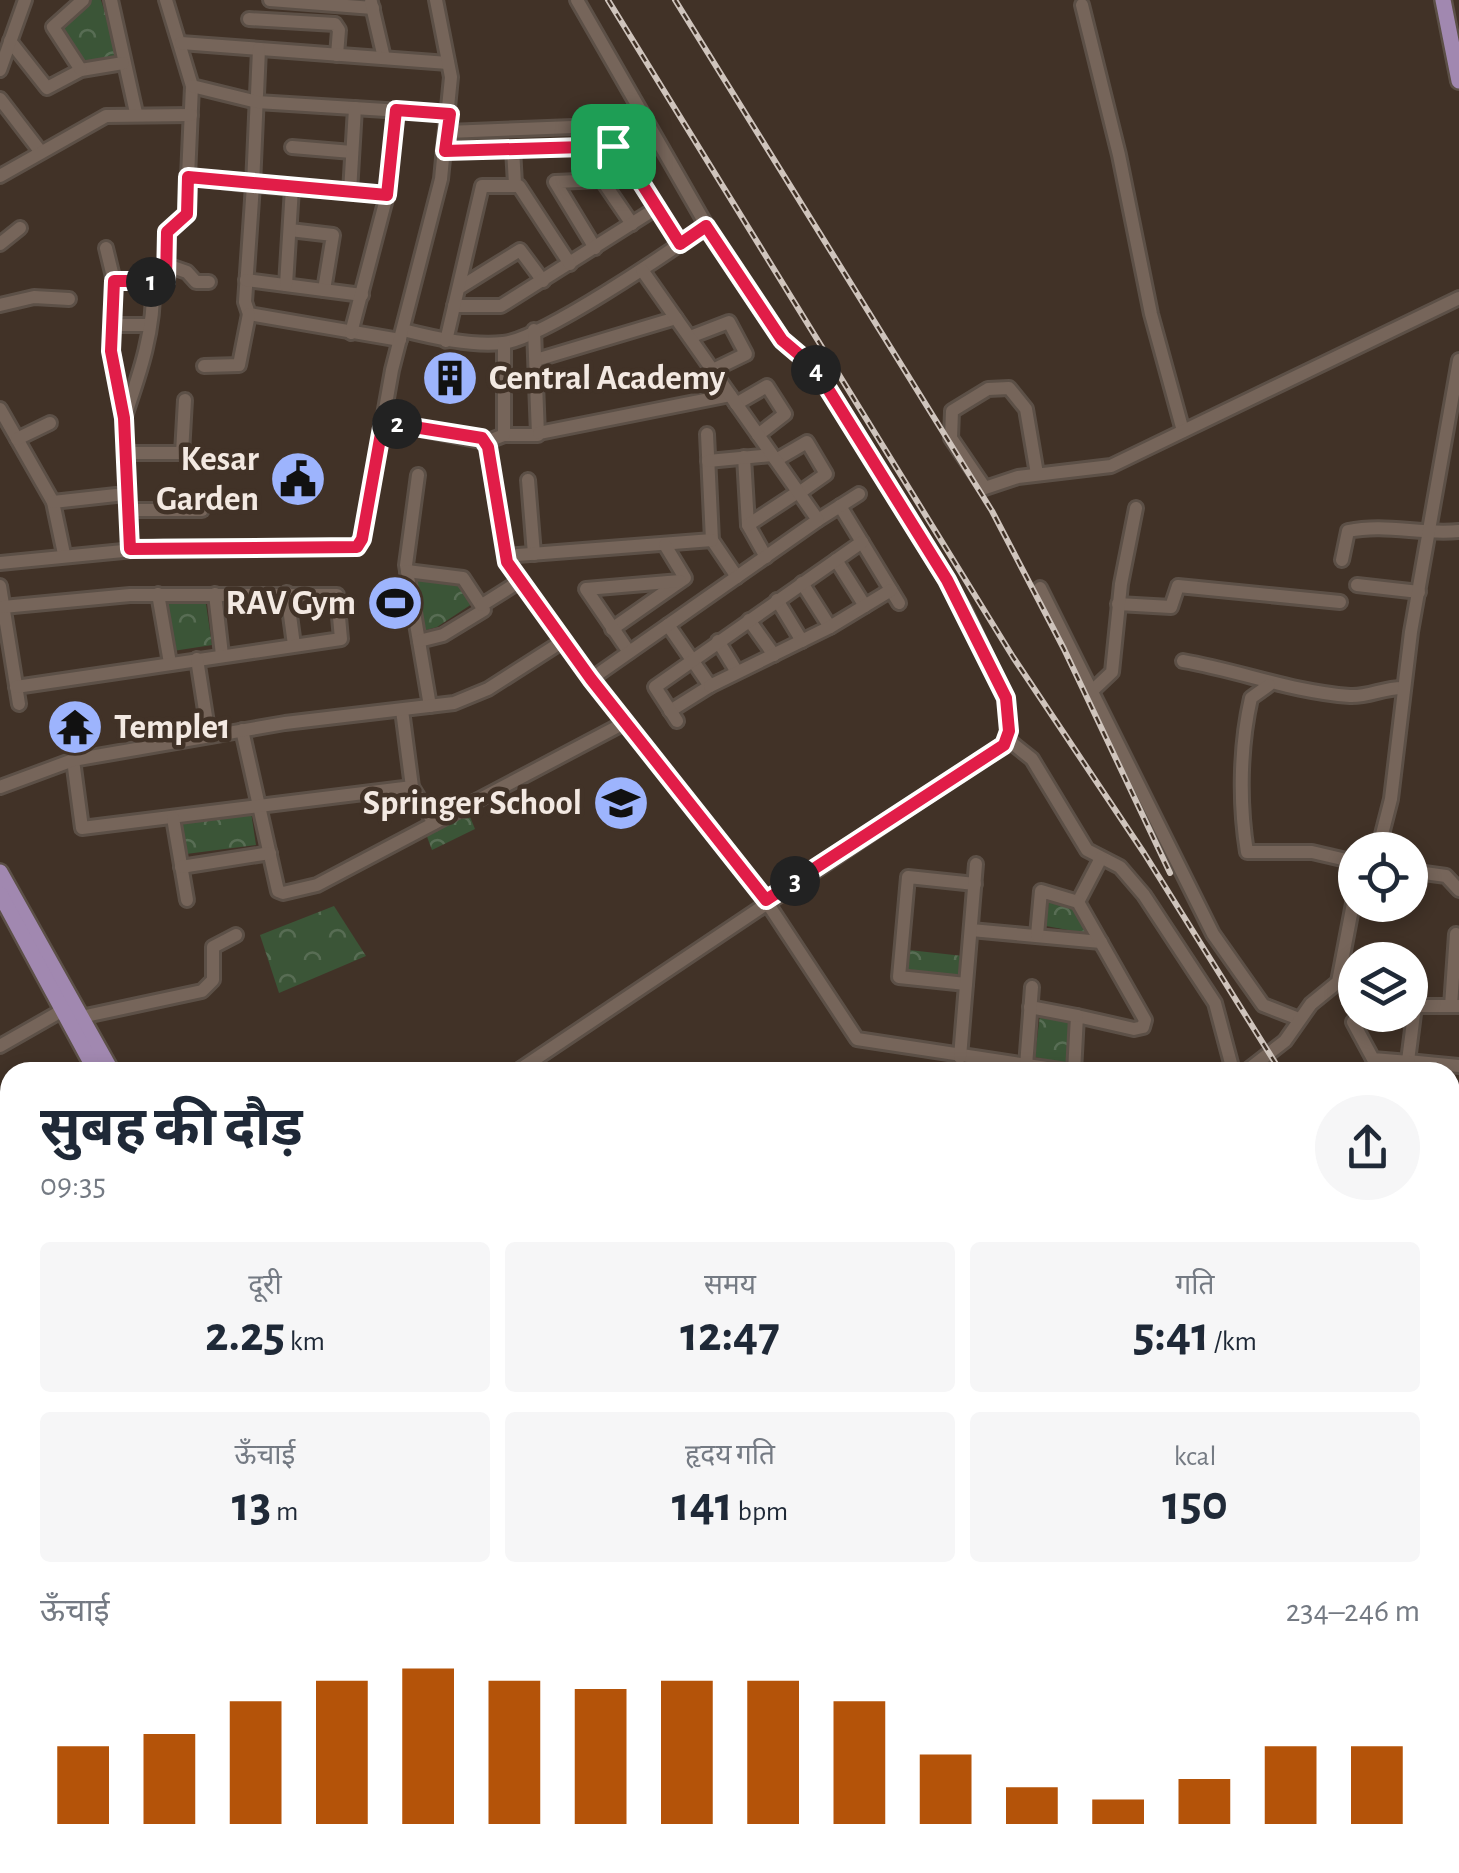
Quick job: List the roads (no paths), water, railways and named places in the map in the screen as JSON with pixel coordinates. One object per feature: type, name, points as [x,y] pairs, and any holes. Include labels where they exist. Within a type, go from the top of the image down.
[{"type":"main road","points":[[1443,0],[1459,81]]},
{"type":"main road","points":[[0,872],[106,1062]]},
{"type":"main road","points":[[0,894],[91,1062]]},
{"type":"street","points":[[0,70],[25,0]]},
{"type":"street","points":[[81,70],[53,28],[83,0]]},
{"type":"street","points":[[111,0],[136,113]]},
{"type":"street","points":[[114,281],[166,281],[167,232],[187,214],[192,86],[166,0]]},
{"type":"street","points":[[270,0],[371,4],[384,58]]},
{"type":"street","points":[[0,563],[130,549],[357,547],[362,539],[401,335],[445,151],[450,114],[448,63],[436,0]]},
{"type":"street","points":[[577,0],[706,226],[782,340],[815,368],[947,580],[1006,698],[1007,738],[1032,759],[1084,846],[1120,867],[1133,880],[1215,1003],[1233,1062]]},
{"type":"street","points":[[1082,5],[1126,187],[1151,314],[1184,431]]},
{"type":"street","points":[[249,19],[335,24],[337,55]]},
{"type":"street","points":[[10,41],[43,86],[50,88],[81,70],[123,62]]},
{"type":"street","points":[[181,43],[448,63]]},
{"type":"street","points":[[204,366],[238,367],[249,314],[246,280],[259,49]]},
{"type":"street","points":[[192,86],[257,102],[450,114]]},
{"type":"street","points":[[2,107],[40,151]]},
{"type":"street","points":[[350,192],[355,108]]},
{"type":"street","points":[[351,333],[387,195],[396,110]]},
{"type":"street","points":[[0,178],[95,122],[136,113],[188,115]]},
{"type":"street","points":[[0,178],[95,122],[188,115]]},
{"type":"street","points":[[447,132],[572,127]]},
{"type":"street","points":[[445,151],[618,146],[680,244]]},
{"type":"street","points":[[292,147],[352,152]]},
{"type":"street","points":[[513,149],[515,184],[570,264]]},
{"type":"street","points":[[188,177],[387,195]]},
{"type":"street","points":[[595,248],[555,182],[602,180],[632,224]]},
{"type":"street","points":[[446,341],[481,188],[515,184]]},
{"type":"street","points":[[286,285],[292,188]]},
{"type":"street","points":[[454,306],[501,306],[658,208]]},
{"type":"street","points":[[249,314],[351,333],[504,343],[642,270],[706,226]]},
{"type":"street","points":[[0,244],[20,228]]},
{"type":"street","points":[[290,230],[334,235],[324,290]]},
{"type":"street","points":[[106,248],[114,281],[111,351],[124,418],[130,549]]},
{"type":"street","points":[[458,288],[520,250],[543,281]]},
{"type":"street","points":[[167,265],[187,272],[196,282],[208,282]]},
{"type":"street","points":[[642,270],[818,520]]},
{"type":"street","points":[[246,280],[362,295]]},
{"type":"street","points":[[124,418],[148,350],[154,282]]},
{"type":"street","points":[[0,304],[34,297],[69,299]]},
{"type":"street","points":[[1037,474],[1026,409],[1009,388],[988,389],[952,411],[950,438],[984,488],[1037,474],[1102,469],[1459,298]]},
{"type":"street","points":[[536,360],[676,318]]},
{"type":"street","points":[[690,338],[729,322],[746,354],[713,370]]},
{"type":"street","points":[[112,325],[150,325]]},
{"type":"street","points":[[534,330],[539,433]]},
{"type":"street","points":[[504,343],[504,436]]},
{"type":"street","points":[[1383,832],[1391,799],[1404,688],[1459,360]]},
{"type":"street","points":[[383,422],[486,442],[733,400],[767,386],[785,414],[758,435]]},
{"type":"street","points":[[126,453],[182,453],[185,400]]},
{"type":"street","points":[[0,410],[52,502],[64,554]]},
{"type":"street","points":[[0,420],[61,534]]},
{"type":"street","points":[[17,440],[50,424]]},
{"type":"street","points":[[707,434],[712,540],[737,577]]},
{"type":"street","points":[[486,442],[505,556],[520,581],[591,679],[766,900],[857,1040],[1000,1062]]},
{"type":"street","points":[[708,461],[774,458],[807,442],[826,472],[748,525]]},
{"type":"street","points":[[744,457],[748,525],[766,557]]},
{"type":"street","points":[[418,474],[408,524],[407,571],[430,706]]},
{"type":"street","points":[[528,480],[534,554]]},
{"type":"street","points":[[591,679],[860,494]]},
{"type":"street","points":[[52,502],[116,495]]},
{"type":"street","points":[[840,506],[899,604]]},
{"type":"street","points":[[1092,691],[1112,672],[1118,604],[1136,508]]},
{"type":"street","points":[[128,510],[202,510]]},
{"type":"street","points":[[1342,560],[1348,531],[1376,525],[1428,534],[1459,531]]},
{"type":"street","points":[[505,556],[712,540]]},
{"type":"street","points":[[862,542],[655,688],[673,716],[710,686],[774,656],[890,590]]},
{"type":"street","points":[[612,629],[685,575],[666,545]]},
{"type":"street","points":[[836,560],[865,606]]},
{"type":"street","points":[[407,571],[463,578],[482,606],[482,612],[444,635],[419,641]]},
{"type":"street","points":[[482,606],[520,581]]},
{"type":"street","points":[[629,652],[586,589],[680,581]]},
{"type":"street","points":[[802,583],[830,626]]},
{"type":"street","points":[[1357,585],[1419,592]]},
{"type":"street","points":[[0,586],[19,704]]},
{"type":"street","points":[[1118,604],[1170,607],[1178,586],[1340,602]]},
{"type":"street","points":[[1040,588],[1213,934],[1262,1005],[1299,1019]]},
{"type":"street","points":[[286,593],[294,645]]},
{"type":"street","points":[[4,608],[158,594],[337,595],[342,638],[16,687]]},
{"type":"street","points":[[158,594],[170,663]]},
{"type":"street","points":[[214,594],[222,655]]},
{"type":"street","points":[[777,600],[802,641]]},
{"type":"street","points":[[750,620],[774,656]]},
{"type":"street","points":[[668,625],[710,686]]},
{"type":"street","points":[[0,787],[73,760],[242,730],[469,699],[563,641]]},
{"type":"street","points":[[718,642],[738,672]]},
{"type":"street","points":[[197,659],[209,736]]},
{"type":"street","points":[[1183,661],[1250,675],[1269,686],[1353,696],[1404,688]]},
{"type":"street","points":[[1269,686],[1251,698],[1246,722],[1243,826],[1247,852],[1312,852],[1338,858]]},
{"type":"street","points":[[402,710],[412,787],[434,823]]},
{"type":"street","points":[[242,730],[278,891],[283,894],[317,885],[626,722]]},
{"type":"street","points":[[531,1062],[1007,738]]},
{"type":"street","points":[[73,760],[82,828],[412,787]]},
{"type":"street","points":[[174,818],[187,900]]},
{"type":"street","points":[[182,867],[270,853]]},
{"type":"street","points":[[1078,902],[1101,858]]},
{"type":"street","points":[[960,1056],[976,864]]},
{"type":"street","points":[[1428,874],[1446,876],[1459,890]]},
{"type":"street","points":[[966,984],[900,977],[900,957],[908,877],[974,884]]},
{"type":"street","points":[[1030,1007],[1143,1028],[1140,1008],[1078,902],[1041,891],[1037,935]]},
{"type":"street","points":[[970,930],[1102,942]]},
{"type":"street","points":[[1428,1007],[1455,1006],[1456,934]]},
{"type":"street","points":[[81,1018],[202,991],[213,980],[213,947],[236,935]]},
{"type":"street","points":[[1251,1062],[1285,1041],[1299,1019],[1338,982]]},
{"type":"street","points":[[1026,1062],[1032,987]]},
{"type":"street","points":[[0,1046],[63,1010]]},
{"type":"street","points":[[1074,1062],[1078,1016]]},
{"type":"street","points":[[1359,1032],[1373,1059],[1409,1062],[1411,1032]]},
{"type":"railway","points":[[608,0],[1013,657],[1144,853],[1275,1062]]},
{"type":"railway","points":[[675,0],[992,511],[1064,649],[1170,873]]},
{"type":"place","name":"Central Academy","points":[[450,378]]},
{"type":"place","name":"Kesar Garden","points":[[298,479]]},
{"type":"place","name":"RAV Gym","points":[[395,603]]},
{"type":"place","name":"Temple1","points":[[75,727]]},
{"type":"place","name":"Springer School","points":[[621,803]]}]
